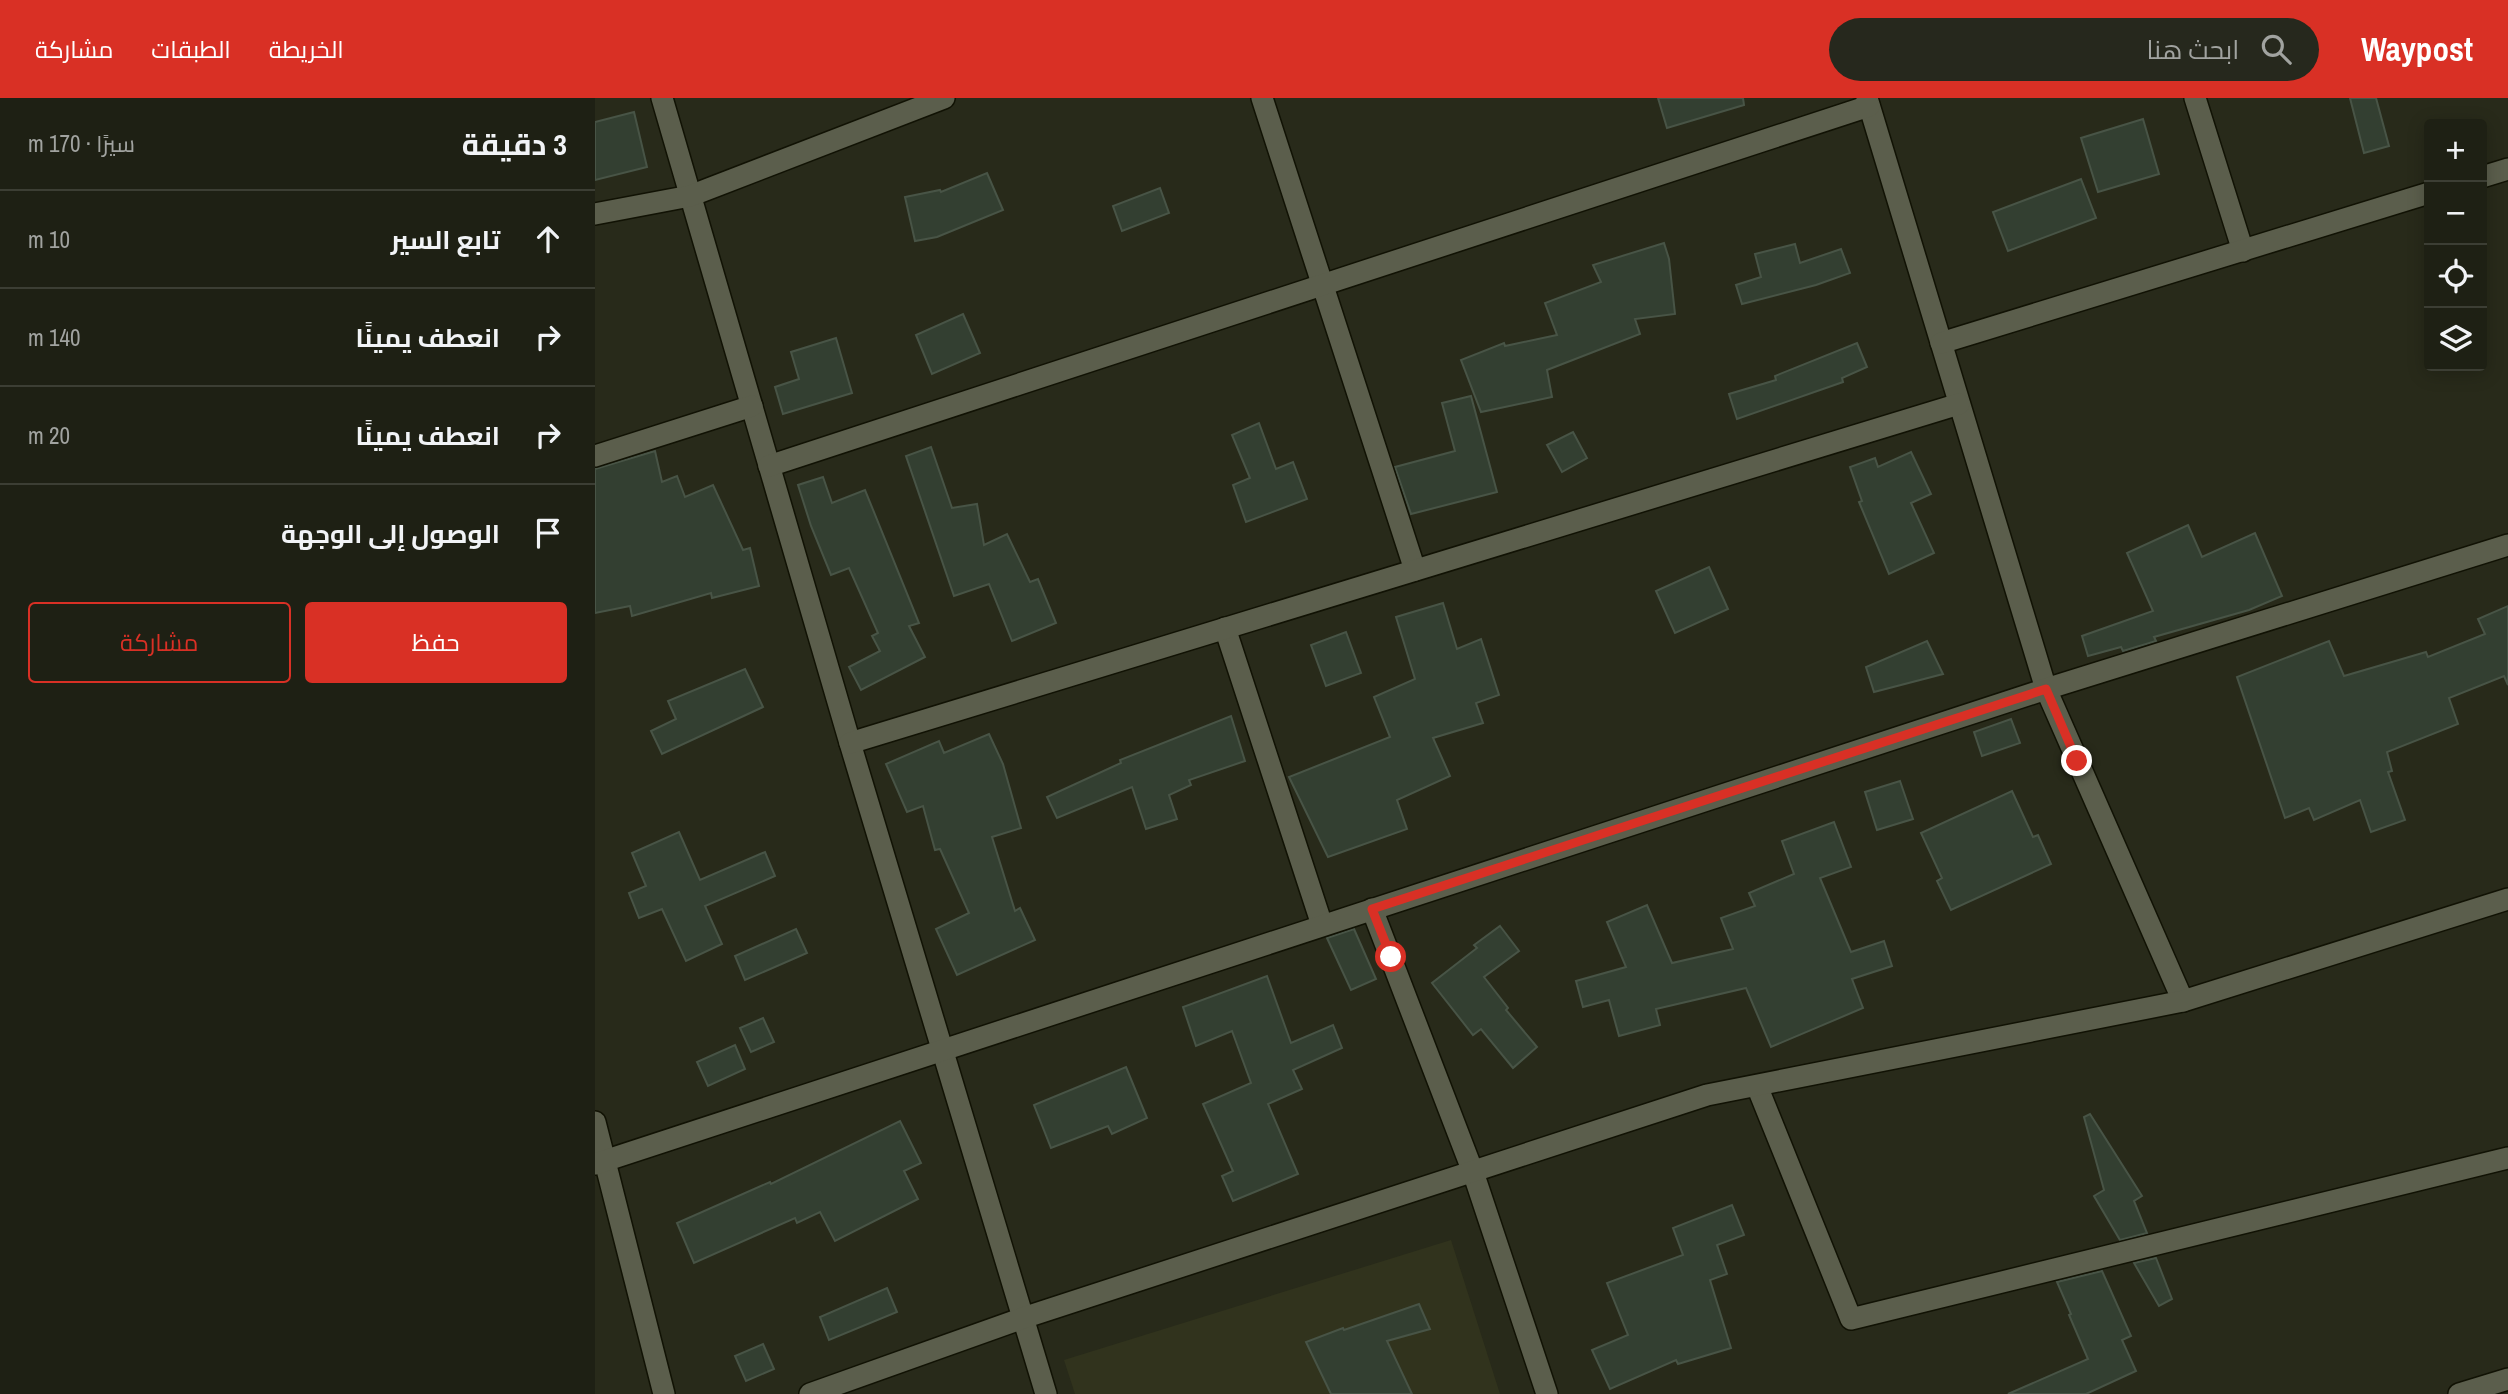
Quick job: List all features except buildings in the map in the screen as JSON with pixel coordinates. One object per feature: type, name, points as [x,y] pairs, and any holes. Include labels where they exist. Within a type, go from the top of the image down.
[{"type":"street","points":[[662,98],[850,743],[1046,1394]]},
{"type":"street","points":[[595,214],[690,196],[944,98]]},
{"type":"street","points":[[1262,98],[1415,570]]},
{"type":"street","points":[[2195,98],[2243,251]]},
{"type":"street","points":[[769,467],[1868,102],[2046,689],[2183,1001]]},
{"type":"street","points":[[2487,175],[2508,169]]},
{"type":"street","points":[[1941,343],[2424,195]]},
{"type":"street","points":[[850,743],[1959,404]]},
{"type":"street","points":[[595,456],[751,406]]},
{"type":"street","points":[[600,1162],[2046,689],[2508,545]]},
{"type":"street","points":[[1225,628],[1322,925]]},
{"type":"street","points":[[810,1394],[1023,1318],[1707,1095],[2183,1001],[2508,899]]},
{"type":"street","points":[[1372,909],[1473,1172],[1547,1394]]},
{"type":"street","points":[[1758,1086],[1851,1318],[2508,1158]]},
{"type":"street","points":[[595,1122],[600,1162],[663,1394]]},
{"type":"street","points":[[2459,1394],[2508,1379]]},
{"type":"shaded area","points":[[1451,1240],[1500,1394],[1075,1394],[1064,1360]]},
{"type":"route","points":[[1391,957],[1372,909],[2046,689],[2077,761]]}]
